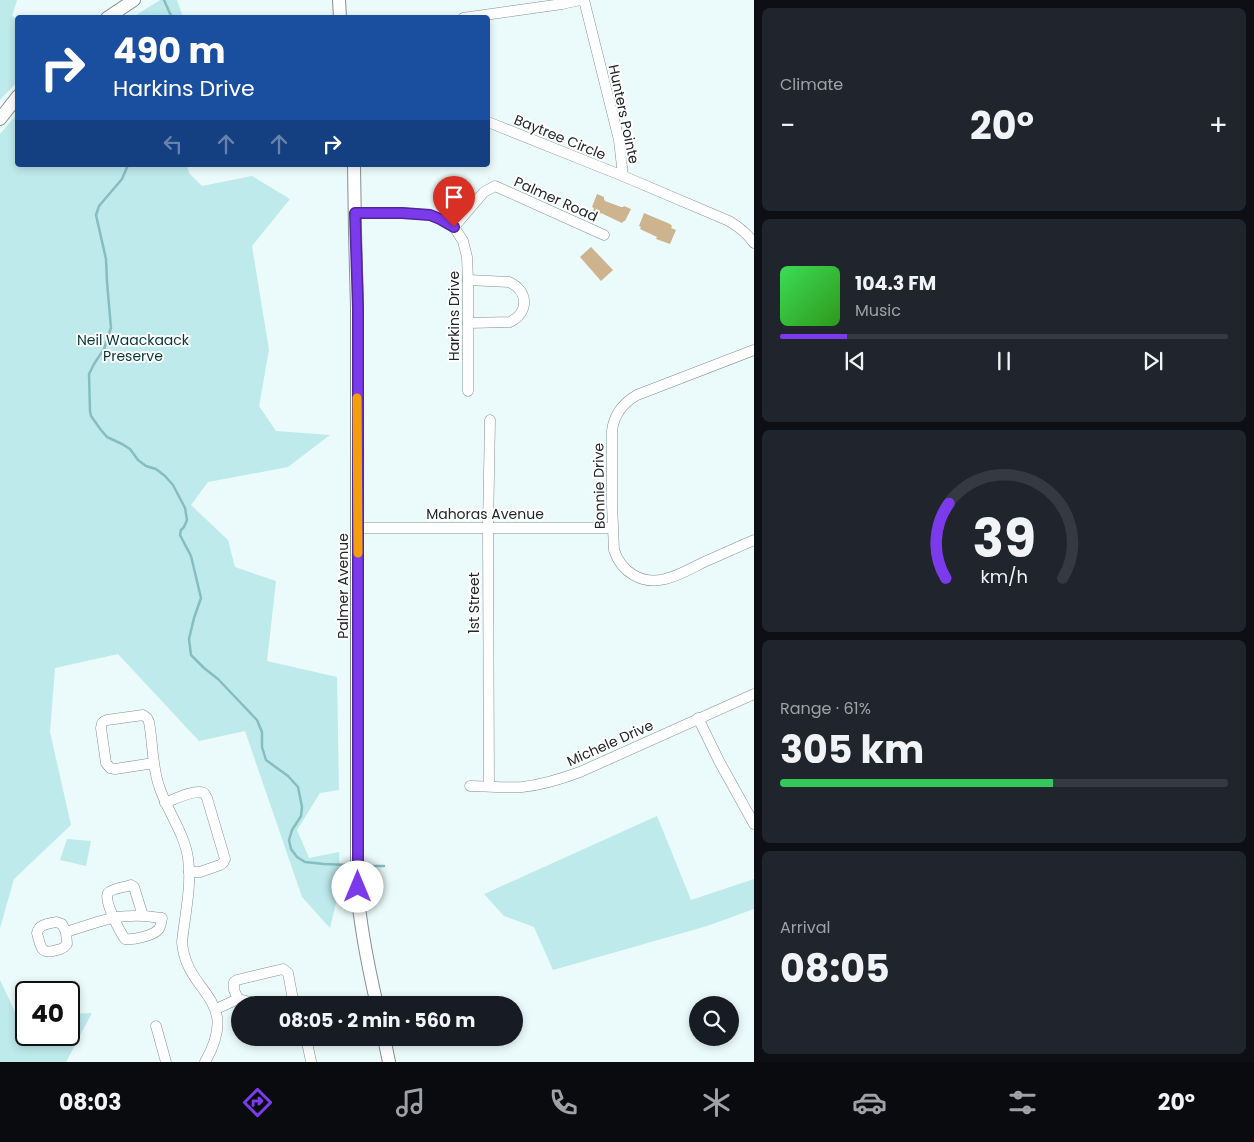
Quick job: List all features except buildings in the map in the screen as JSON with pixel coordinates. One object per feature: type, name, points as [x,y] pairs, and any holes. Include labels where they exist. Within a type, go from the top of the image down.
[{"type":"street","points":[[339,0],[340,15]]},
{"type":"street","points":[[484,15],[580,0]]},
{"type":"street","name":"Hunters Pointe","points":[[584,0],[619,140],[623,176],[729,221],[747,234],[754,243]]},
{"type":"street","points":[[111,15],[132,1]]},
{"type":"street","points":[[0,119],[15,100]]},
{"type":"street","name":"Baytree Circle","points":[[490,123],[623,176]]},
{"type":"street","name":"Palmer Avenue","points":[[354,167],[358,308],[358,889],[365,947],[375,996]]},
{"type":"street","name":"Palmer Road","points":[[454,227],[484,192],[495,186],[604,235]]},
{"type":"street","points":[[355,213],[430,215],[454,227]]},
{"type":"street","name":"Harkins Drive","points":[[454,227],[462,241],[467,257],[468,391]]},
{"type":"street","points":[[468,280],[509,282],[520,289],[524,303],[520,315],[510,322],[468,323]]},
{"type":"street","name":"Bonnie Drive","points":[[754,350],[628,400],[617,414],[612,430],[612,528],[614,550],[625,570],[633,576],[644,580],[654,581],[670,578],[754,540]]},
{"type":"street","name":"1st Street","points":[[489,786],[488,528],[490,420]]},
{"type":"street","name":"Mahoras Avenue","points":[[358,528],[612,528]]},
{"type":"street","name":"Michele Drive","points":[[470,786],[523,786],[543,784],[562,779],[754,694]]},
{"type":"street","points":[[154,763],[115,769],[107,766],[101,724],[107,720],[139,715],[143,715],[150,722],[158,784],[165,803],[181,834],[190,872],[182,942],[183,951],[189,967],[216,1008],[218,1020],[215,1040],[205,1062]]},
{"type":"street","points":[[698,718],[719,761],[754,824]]},
{"type":"street","points":[[165,803],[198,792],[204,793],[207,798],[225,859],[223,864],[200,872],[190,872]]},
{"type":"street","points":[[66,932],[114,917],[143,916],[162,918],[157,932],[132,940],[125,939],[123,936],[114,917],[110,909],[107,897],[110,891],[131,885],[136,891],[143,916]]},
{"type":"street","points":[[237,996],[234,982],[237,980],[282,969],[288,973],[292,996]]},
{"type":"street","points":[[216,1008],[231,1002]]},
{"type":"street","points":[[156,1026],[166,1062]]},
{"type":"street","points":[[307,1046],[310,1062]]},
{"type":"street","points":[[386,1046],[389,1062]]},
{"type":"green space","points":[[0,0],[17,0],[12,16],[15,18],[15,84],[0,100]]},
{"type":"green space","points":[[160,0],[177,0],[182,15],[136,15]]},
{"type":"green space","name":"Neil Waackaack Preserve","points":[[15,116],[15,167],[188,167],[189,173],[202,186],[252,176],[290,199],[252,246],[269,350],[259,406],[276,431],[330,435],[288,467],[208,482],[191,505],[228,540],[235,567],[276,581],[267,661],[337,677],[339,790],[320,793],[297,830],[309,858],[339,852],[340,886],[330,928],[302,897],[245,731],[199,741],[118,654],[55,668],[50,732],[71,825],[14,879],[0,928],[0,134]]},
{"type":"green space","points":[[657,816],[691,900],[754,879],[754,909],[707,926],[553,970],[534,927],[504,916],[484,894]]},
{"type":"green space","points":[[67,839],[91,841],[86,866],[60,860]]},
{"type":"green space","points":[[0,980],[15,1012],[15,1046],[74,1046],[66,1062],[0,1062]]},
{"type":"green space","points":[[92,1013],[80,1036],[80,1014]]},
{"type":"waterway","points":[[164,0],[171,15]]},
{"type":"waterway","points":[[127,167],[122,179],[99,206],[96,215],[106,259],[111,328],[104,349],[89,374],[91,416],[107,437],[130,449],[138,460],[165,476],[173,485],[185,508],[187,520],[180,535],[191,556],[201,598],[189,639],[191,655],[218,679],[257,720],[262,732],[262,747],[266,760],[288,776],[298,787],[302,807],[301,816],[292,830],[289,840],[291,849],[297,857],[305,862],[349,865]]},
{"type":"waterway","points":[[366,866],[384,866]]},
{"type":"slow traffic","points":[[357,398],[358,553]]},
{"type":"route","points":[[358,887],[358,308],[355,213],[430,215],[454,227]]}]
